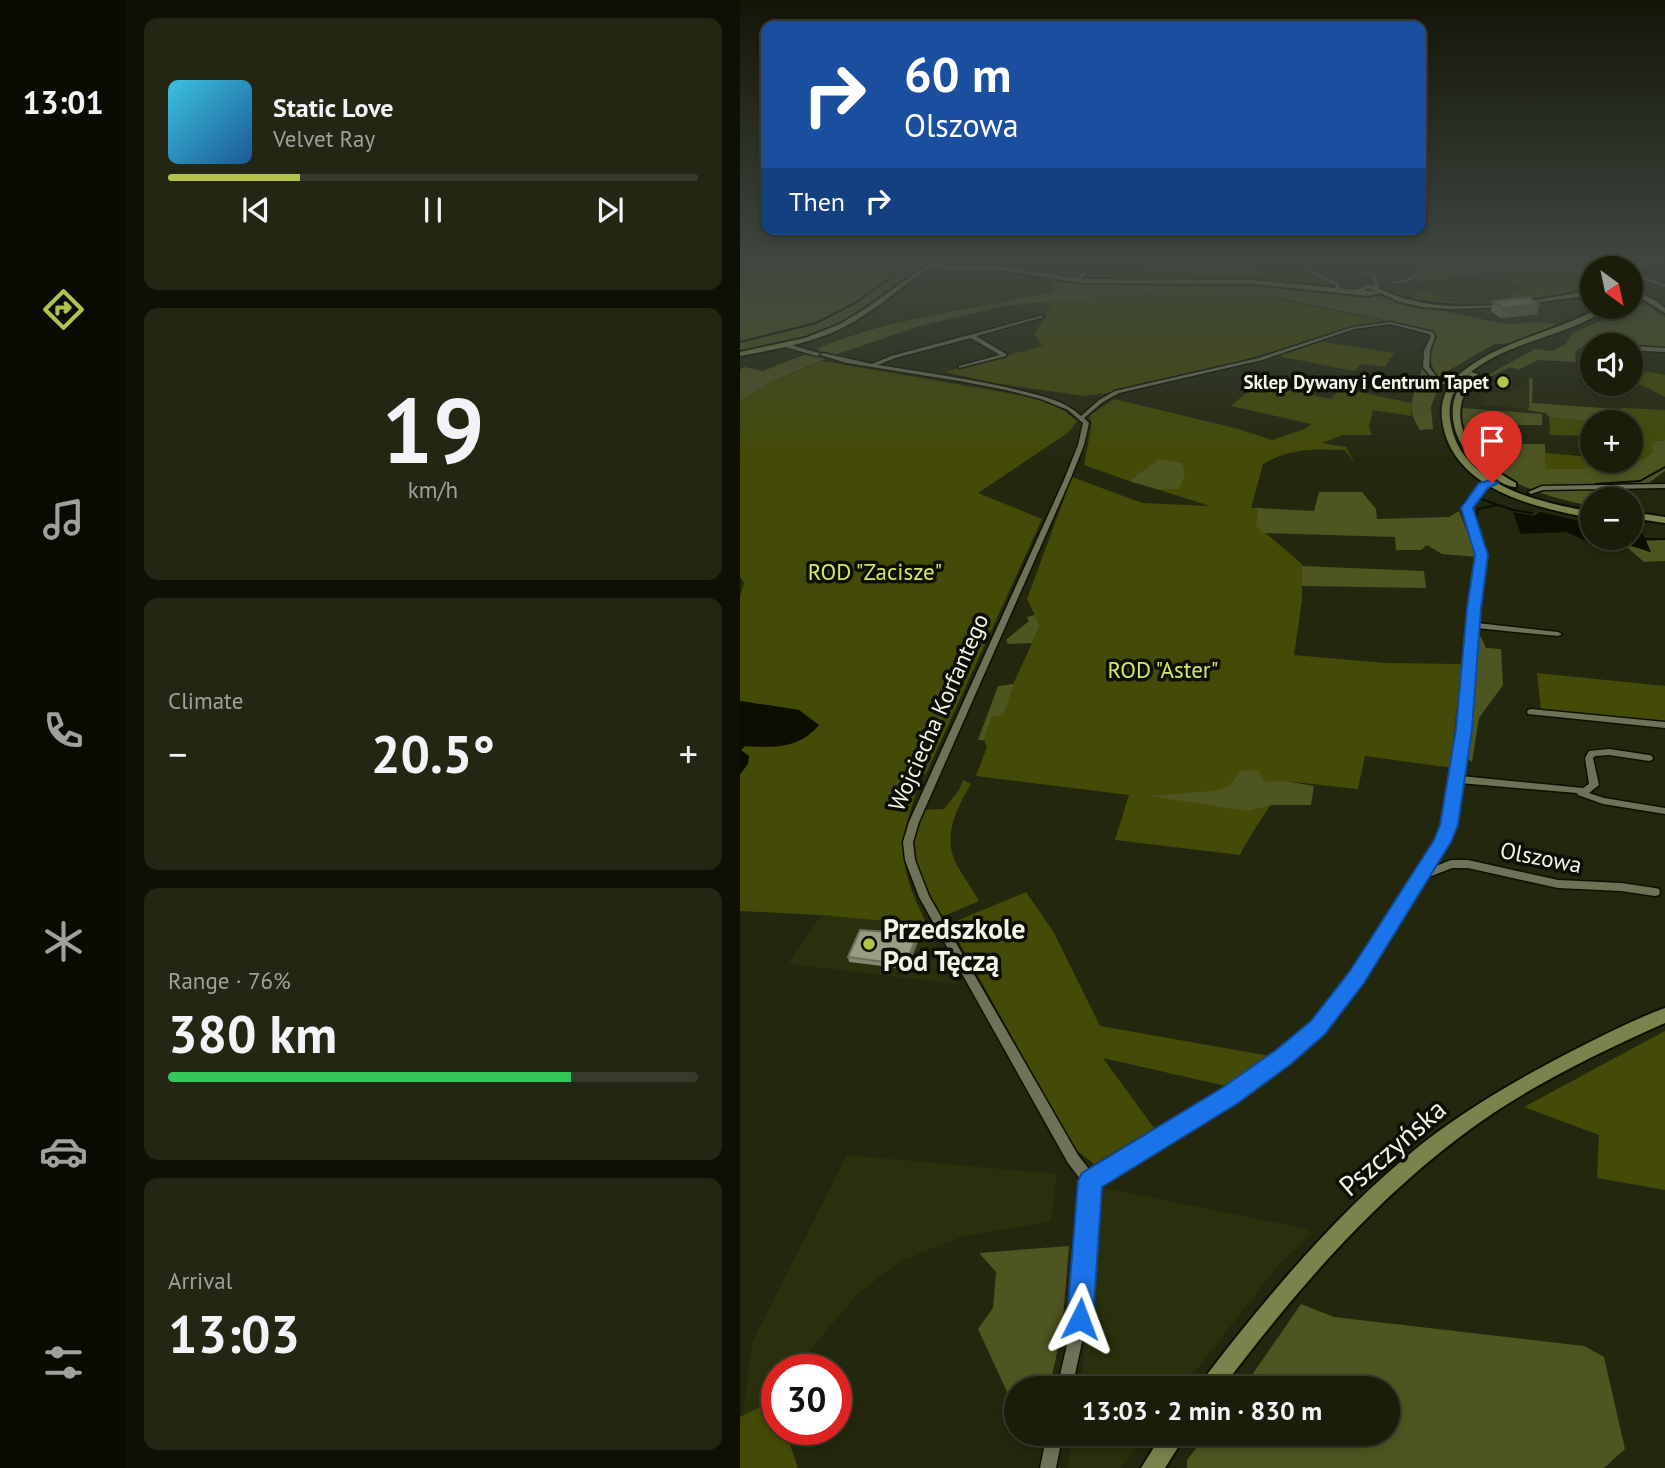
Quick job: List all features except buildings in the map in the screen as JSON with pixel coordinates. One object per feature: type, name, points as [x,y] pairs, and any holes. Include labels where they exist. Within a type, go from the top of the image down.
[{"type":"main road","points":[[740,354],[787,345],[835,329]]},
{"type":"main road","points":[[1561,329],[1475,372],[1461,390],[1456,405],[1459,436],[1469,453],[1495,475],[1531,492],[1580,506]]},
{"type":"main road","points":[[1573,329],[1478,364],[1453,384],[1447,395],[1445,412],[1453,446],[1467,466],[1492,483],[1539,503],[1580,512]]},
{"type":"main road","points":[[1643,517],[1665,520]]},
{"type":"main road","points":[[1643,523],[1665,526]]},
{"type":"main road","name":"Pszczyńska","points":[[1219,1376],[1323,1251],[1416,1160],[1467,1121],[1516,1089],[1570,1059],[1665,1015]]},
{"type":"main road","points":[[1152,1468],[1167,1446]]},
{"type":"street","points":[[872,366],[893,357],[1000,329]]},
{"type":"street","points":[[787,345],[872,366],[1045,398],[1069,407],[1083,417],[1101,401],[1117,392],[1260,359],[1353,329]]},
{"type":"street","points":[[1415,329],[1431,333],[1433,337],[1427,351],[1425,367],[1438,382],[1453,384]]},
{"type":"street","points":[[961,367],[1004,355],[972,336]]},
{"type":"street","points":[[1643,349],[1665,351]]},
{"type":"street","name":"Wojciecha Korfantego","points":[[1083,417],[1085,430],[1067,480],[928,785],[907,842],[910,860],[924,897],[1073,1159],[1090,1181]]},
{"type":"street","points":[[1067,1376],[1080,1319],[1090,1181],[1230,1095],[1284,1057],[1318,1027],[1357,977],[1422,876],[1449,825],[1465,717],[1481,555],[1467,508],[1484,486],[1492,483]]},
{"type":"street","points":[[1531,492],[1542,488],[1665,486]]},
{"type":"street","points":[[1473,625],[1558,634]]},
{"type":"street","points":[[1531,712],[1665,725]]},
{"type":"street","points":[[1573,791],[1593,788],[1589,758],[1592,753],[1609,752],[1649,758]]},
{"type":"street","points":[[1456,779],[1539,785],[1573,791],[1603,801],[1665,811]]},
{"type":"street","name":"Olszowa","points":[[1422,876],[1451,864],[1468,864],[1558,884],[1621,887],[1655,892]]},
{"type":"street","points":[[1048,1468],[1052,1446]]},
{"type":"shaded area","points":[[740,329],[829,329],[789,344],[740,352]]},
{"type":"shaded area","points":[[842,329],[868,329],[816,349],[806,343]]},
{"type":"shaded area","points":[[874,329],[913,329],[831,356],[816,349],[845,338]]},
{"type":"shaded area","points":[[1421,329],[1547,329],[1526,338],[1494,344],[1438,377],[1430,357],[1438,337]]},
{"type":"shaded area","points":[[1583,329],[1665,329],[1665,349],[1643,348],[1643,333],[1580,333],[1580,348],[1575,352],[1576,362],[1538,360],[1518,370],[1510,367],[1479,380],[1535,349],[1552,351],[1566,344],[1573,333]]},
{"type":"shaded area","points":[[806,354],[825,359],[771,382],[740,401],[740,370],[744,367],[763,371]]},
{"type":"shaded area","points":[[1422,368],[1440,384],[1431,407],[1433,429],[1420,430],[1411,406]]},
{"type":"shaded area","points":[[1529,378],[1533,379],[1532,403],[1615,410],[1580,410],[1580,421],[1549,417],[1546,413],[1527,410]]},
{"type":"shaded area","points":[[1528,382],[1529,409],[1481,405],[1486,393],[1512,392]]},
{"type":"shaded area","points":[[1463,408],[1542,414],[1542,425],[1484,425],[1495,454],[1514,455],[1511,444],[1545,444],[1546,469],[1580,468],[1580,473],[1643,473],[1643,459],[1654,451],[1651,446],[1655,441],[1665,440],[1665,471],[1650,482],[1647,489],[1580,487],[1580,503],[1550,496],[1506,478],[1487,465],[1472,449],[1463,430]]},
{"type":"shaded area","points":[[1159,459],[1182,463],[1185,474],[1179,489],[1156,489],[1129,481]]},
{"type":"shaded area","points":[[1319,492],[1362,492],[1376,509],[1377,519],[1449,517],[1459,511],[1477,557],[1442,554],[1427,545],[1421,550],[1396,550],[1395,537],[1263,533],[1256,525],[1257,508],[1314,511]]},
{"type":"shaded area","points":[[1513,512],[1534,516],[1540,512],[1580,521],[1580,538],[1566,532],[1521,534]]},
{"type":"shaded area","points":[[1643,534],[1651,552],[1643,550]]},
{"type":"shaded area","points":[[1665,540],[1665,561],[1644,562],[1630,550],[1650,552],[1646,541]]},
{"type":"shaded area","points":[[1302,566],[1424,571],[1426,588],[1302,586]]},
{"type":"shaded area","points":[[1035,615],[1040,626],[1032,643],[1008,644],[1006,640],[1029,621],[1027,617]]},
{"type":"shaded area","points":[[1474,637],[1481,637],[1486,648],[1501,649],[1503,685],[1479,718],[1472,762],[1465,757]]},
{"type":"shaded area","points":[[1014,684],[1003,716],[992,717],[984,740],[978,740],[998,686]]},
{"type":"shaded area","points":[[740,701],[799,710],[819,725],[794,743],[745,746],[741,750],[749,756],[748,764],[740,774]]},
{"type":"shaded area","points":[[1258,770],[1264,782],[1285,781],[1314,786],[1311,805],[1272,805],[1247,811],[1150,796],[1212,791],[1228,787],[1241,771]]},
{"type":"shaded area","name":"Przedszkole Pod Tęczą","points":[[821,915],[927,925],[957,984],[788,964]]},
{"type":"shaded area","points":[[847,1155],[1057,1174],[1051,1222],[964,1236],[899,1262],[856,1296],[807,1354],[761,1354],[761,1407],[743,1416],[752,1342]]},
{"type":"shaded area","points":[[1100,1187],[1307,1229],[1312,1233],[1277,1267],[1191,1376],[1082,1376],[1097,1195]]},
{"type":"shaded area","points":[[1069,1246],[1062,1331],[1052,1376],[1004,1376],[1004,1385],[978,1329],[993,1308],[996,1272],[979,1253]]},
{"type":"shaded area","points":[[1301,1304],[1334,1317],[1584,1346],[1604,1357],[1625,1449],[1604,1468],[1187,1468],[1187,1460],[1198,1446],[1400,1446],[1400,1376],[1251,1376]]},
{"type":"shaded area","points":[[1071,1446],[1138,1446],[1121,1468],[1067,1468]]},
{"type":"green space","points":[[1038,329],[1356,329],[1332,333],[1175,380],[1084,396],[994,383],[945,372],[1042,346],[1034,333]]},
{"type":"green space","points":[[1317,341],[1394,353],[1385,367],[1361,364],[1354,371],[1278,356]]},
{"type":"green space","name":"ROD \"Zacisze\"","points":[[822,361],[1020,395],[1055,404],[1077,421],[1069,432],[978,493],[1042,519],[926,774],[912,779],[917,791],[906,829],[904,860],[911,889],[927,925],[740,911],[740,774],[748,764],[741,750],[745,746],[782,746],[815,730],[799,710],[740,701],[740,597],[744,583],[740,577],[740,401],[771,382]]},
{"type":"green space","points":[[1643,371],[1665,375],[1665,397],[1644,386]]},
{"type":"green space","name":"ROD \"Aster\"","points":[[1257,384],[1331,399],[1340,388],[1411,403],[1411,416],[1373,410],[1369,427],[1372,435],[1343,435],[1322,443],[1346,447],[1355,464],[1345,450],[1323,450],[1293,452],[1263,464],[1251,508],[1257,508],[1256,525],[1302,564],[1302,600],[1294,655],[1385,663],[1462,664],[1450,767],[1453,768],[1365,756],[1358,789],[1285,781],[1240,855],[1115,840],[1129,795],[976,776],[987,747],[984,740],[992,717],[1003,716],[1014,682],[1040,626],[1027,599],[1072,477],[1142,503],[1210,506],[1156,489],[1179,488],[1159,460],[1129,481],[1084,465],[1092,423],[1089,416],[1114,399],[1235,428],[1272,440],[1305,429],[1311,424],[1231,406]]},
{"type":"green space","points":[[1621,408],[1665,410],[1665,440],[1655,441],[1654,451],[1643,459],[1643,410]]},
{"type":"green space","points":[[1549,417],[1580,421],[1580,436],[1550,435]]},
{"type":"green space","points":[[1545,453],[1580,456],[1580,468],[1546,469]]},
{"type":"green space","points":[[1537,673],[1665,686],[1665,723],[1541,711]]},
{"type":"green space","points":[[963,780],[971,784],[955,816],[950,838],[951,849],[955,861],[979,901],[942,917],[921,878],[912,845],[923,810],[944,809],[959,790]]},
{"type":"green space","points":[[1026,892],[1053,931],[1100,1026],[1270,1056],[1230,1087],[1103,1058],[1154,1128],[1094,1164],[1075,1149],[949,924]]},
{"type":"green space","points":[[1665,1031],[1665,1190],[1597,1178],[1599,1135],[1524,1107]]},
{"type":"green space","points":[[761,1406],[761,1445],[790,1445],[798,1468],[740,1468],[740,1417]]},
{"type":"waterway","points":[[740,342],[794,329]]},
{"type":"waterway","points":[[1596,484],[1640,481],[1665,467]]},
{"type":"waterway","points":[[1463,504],[1469,497]]},
{"type":"waterway","points":[[1478,498],[1513,510],[1532,513]]},
{"type":"waterway","points":[[1475,520],[1478,509],[1496,505]]},
{"type":"waterway","points":[[1645,539],[1665,539]]},
{"type":"place","name":"Sklep Dywany i Centrum Tapet","points":[[1503,382]]},
{"type":"place","name":"Przedszkole Pod Tęczą","points":[[869,944]]},
{"type":"route","points":[[1080,1319],[1090,1181],[1230,1095],[1284,1057],[1318,1027],[1357,977],[1442,842],[1449,825],[1464,729],[1481,555],[1467,508],[1469,501],[1484,486],[1492,483]]}]
